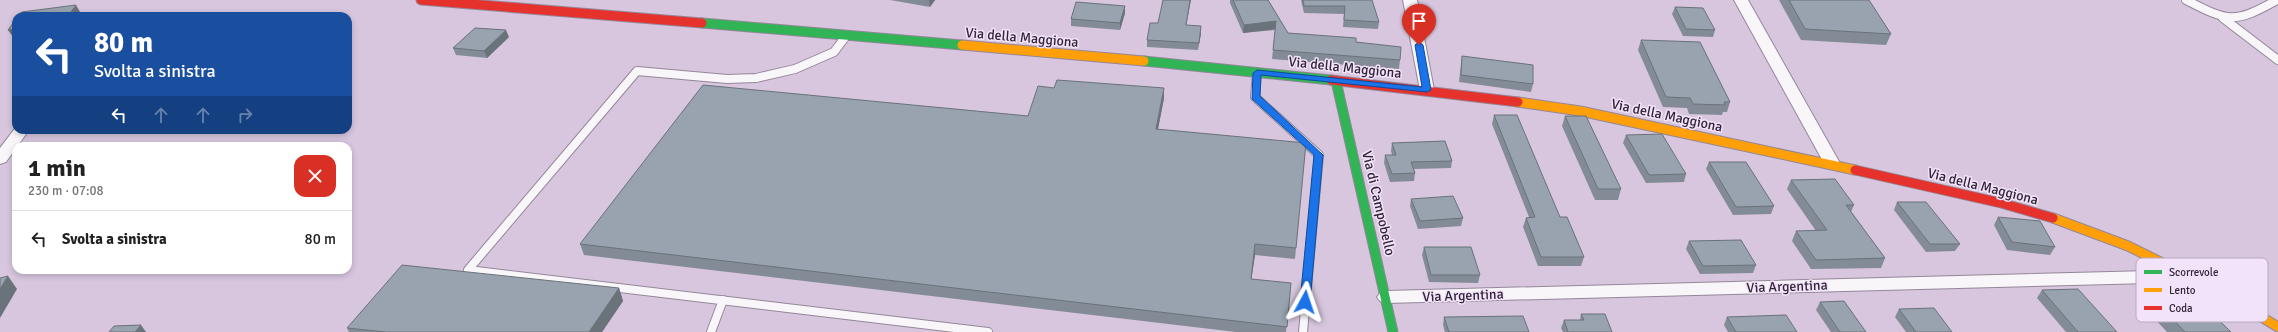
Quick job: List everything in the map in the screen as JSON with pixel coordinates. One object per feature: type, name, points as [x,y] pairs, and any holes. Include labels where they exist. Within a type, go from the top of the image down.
[{"type":"street","name":"Via della Maggiona","points":[[421,0],[1095,56],[1427,90],[1595,114],[2002,203],[2048,216],[2128,246],[2152,258]]},
{"type":"street","points":[[1410,0],[1427,90]]},
{"type":"street","points":[[1741,0],[1833,165]]},
{"type":"street","name":"Via di Campobello","points":[[1336,81],[1394,332]]},
{"type":"street","points":[[0,159],[17,134]]},
{"type":"street","name":"Via Argentina","points":[[1386,297],[2136,277]]},
{"type":"street","name":"Via della Maggiona","points":[[2268,321],[2278,327]]},
{"type":"lane","points":[[2186,0],[2222,18],[2278,60]]},
{"type":"lane","points":[[2222,18],[2233,20],[2248,16],[2277,0]]},
{"type":"lane","points":[[846,36],[834,52],[795,69],[756,78],[727,79],[637,71],[468,270],[988,332]]},
{"type":"lane","points":[[1257,73],[1255,97],[1319,155],[1303,332]]},
{"type":"lane","points":[[711,332],[723,300]]},
{"type":"building","points":[[1163,0],[1190,0],[1186,25],[1201,26],[1199,43],[1147,40],[1150,23],[1158,23]]},
{"type":"building","points":[[1233,0],[1268,0],[1288,33],[1356,38],[1356,42],[1401,47],[1400,60],[1273,50],[1276,21],[1244,25]]},
{"type":"building","points":[[1303,0],[1372,0],[1379,22],[1344,20],[1345,6],[1304,6]]},
{"type":"building","points":[[1789,0],[1869,0],[1891,34],[1805,29]]},
{"type":"building","points":[[1076,2],[1125,6],[1120,23],[1071,19]]},
{"type":"building","points":[[76,5],[71,12],[22,12]]},
{"type":"building","points":[[1675,7],[1703,8],[1715,30],[1686,29]]},
{"type":"building","points":[[475,28],[506,30],[484,51],[453,48]]},
{"type":"building","points":[[1641,40],[1700,42],[1730,102],[1724,102],[1725,105],[1693,104],[1690,98],[1666,97]]},
{"type":"building","points":[[1462,56],[1533,65],[1533,84],[1461,75]]},
{"type":"building","points":[[1057,80],[1164,88],[1156,129],[1306,143],[1296,248],[1255,244],[1251,279],[1291,283],[1287,327],[580,244],[703,85],[1028,116],[1038,86],[1054,88]]},
{"type":"building","points":[[1494,115],[1517,115],[1560,217],[1567,217],[1584,257],[1541,257],[1526,218],[1535,217]]},
{"type":"building","points":[[1565,116],[1586,116],[1621,189],[1598,189]]},
{"type":"building","points":[[1662,134],[1686,174],[1649,175],[1626,135]]},
{"type":"building","points":[[1445,141],[1452,161],[1411,162],[1415,173],[1392,174],[1385,155],[1396,155],[1392,143]]},
{"type":"building","points":[[1709,162],[1746,162],[1774,206],[1736,207]]},
{"type":"building","points":[[1835,179],[1854,205],[1846,205],[1885,258],[1816,260],[1796,231],[1827,230],[1791,180]]},
{"type":"building","points":[[1453,196],[1463,218],[1420,221],[1411,199]]},
{"type":"building","points":[[1897,202],[1926,202],[1960,244],[1930,244]]},
{"type":"building","points":[[1998,217],[2040,221],[2055,247],[2012,242]]},
{"type":"building","points":[[1741,240],[1756,265],[1703,266],[1689,241]]},
{"type":"building","points":[[1424,247],[1471,247],[1480,275],[1431,275]]},
{"type":"building","points":[[402,265],[619,288],[589,332],[386,332],[347,328]]},
{"type":"building","points":[[8,276],[0,289],[0,278]]},
{"type":"building","points":[[2078,289],[2117,332],[2078,332],[2042,290]]},
{"type":"building","points":[[1844,301],[1866,332],[1840,332],[1820,302]]},
{"type":"building","points":[[1934,308],[1952,332],[1916,332],[1899,309]]},
{"type":"building","points":[[1581,314],[1605,314],[1612,332],[1568,332],[1564,320],[1584,320]]},
{"type":"building","points":[[1786,315],[1797,332],[1736,332],[1727,317]]},
{"type":"building","points":[[1523,316],[1529,332],[1449,332],[1444,317]]},
{"type":"building","points":[[2175,322],[2221,322],[2231,332],[2185,332]]},
{"type":"building","points":[[141,325],[135,332],[109,332],[114,326]]},
{"type":"traffic: fast","points":[[702,23],[962,45]]},
{"type":"traffic: fast","points":[[1144,61],[1331,80]]},
{"type":"traffic: fast","points":[[1336,81],[1393,332]]},
{"type":"traffic: slow","points":[[962,45],[1144,61]]},
{"type":"traffic: slow","points":[[1518,102],[1580,111],[1855,170]]},
{"type":"traffic: slow","points":[[2053,218],[2128,246],[2152,258]]},
{"type":"traffic: slow","points":[[2268,321],[2278,327]]},
{"type":"traffic: jam","points":[[421,0],[702,23]]},
{"type":"traffic: jam","points":[[1331,80],[1427,90],[1518,102]]},
{"type":"traffic: jam","points":[[1855,170],[2001,203],[2053,218]]},
{"type":"route","points":[[1305,302],[1319,155],[1255,97],[1257,73],[1427,90],[1419,45]]}]
